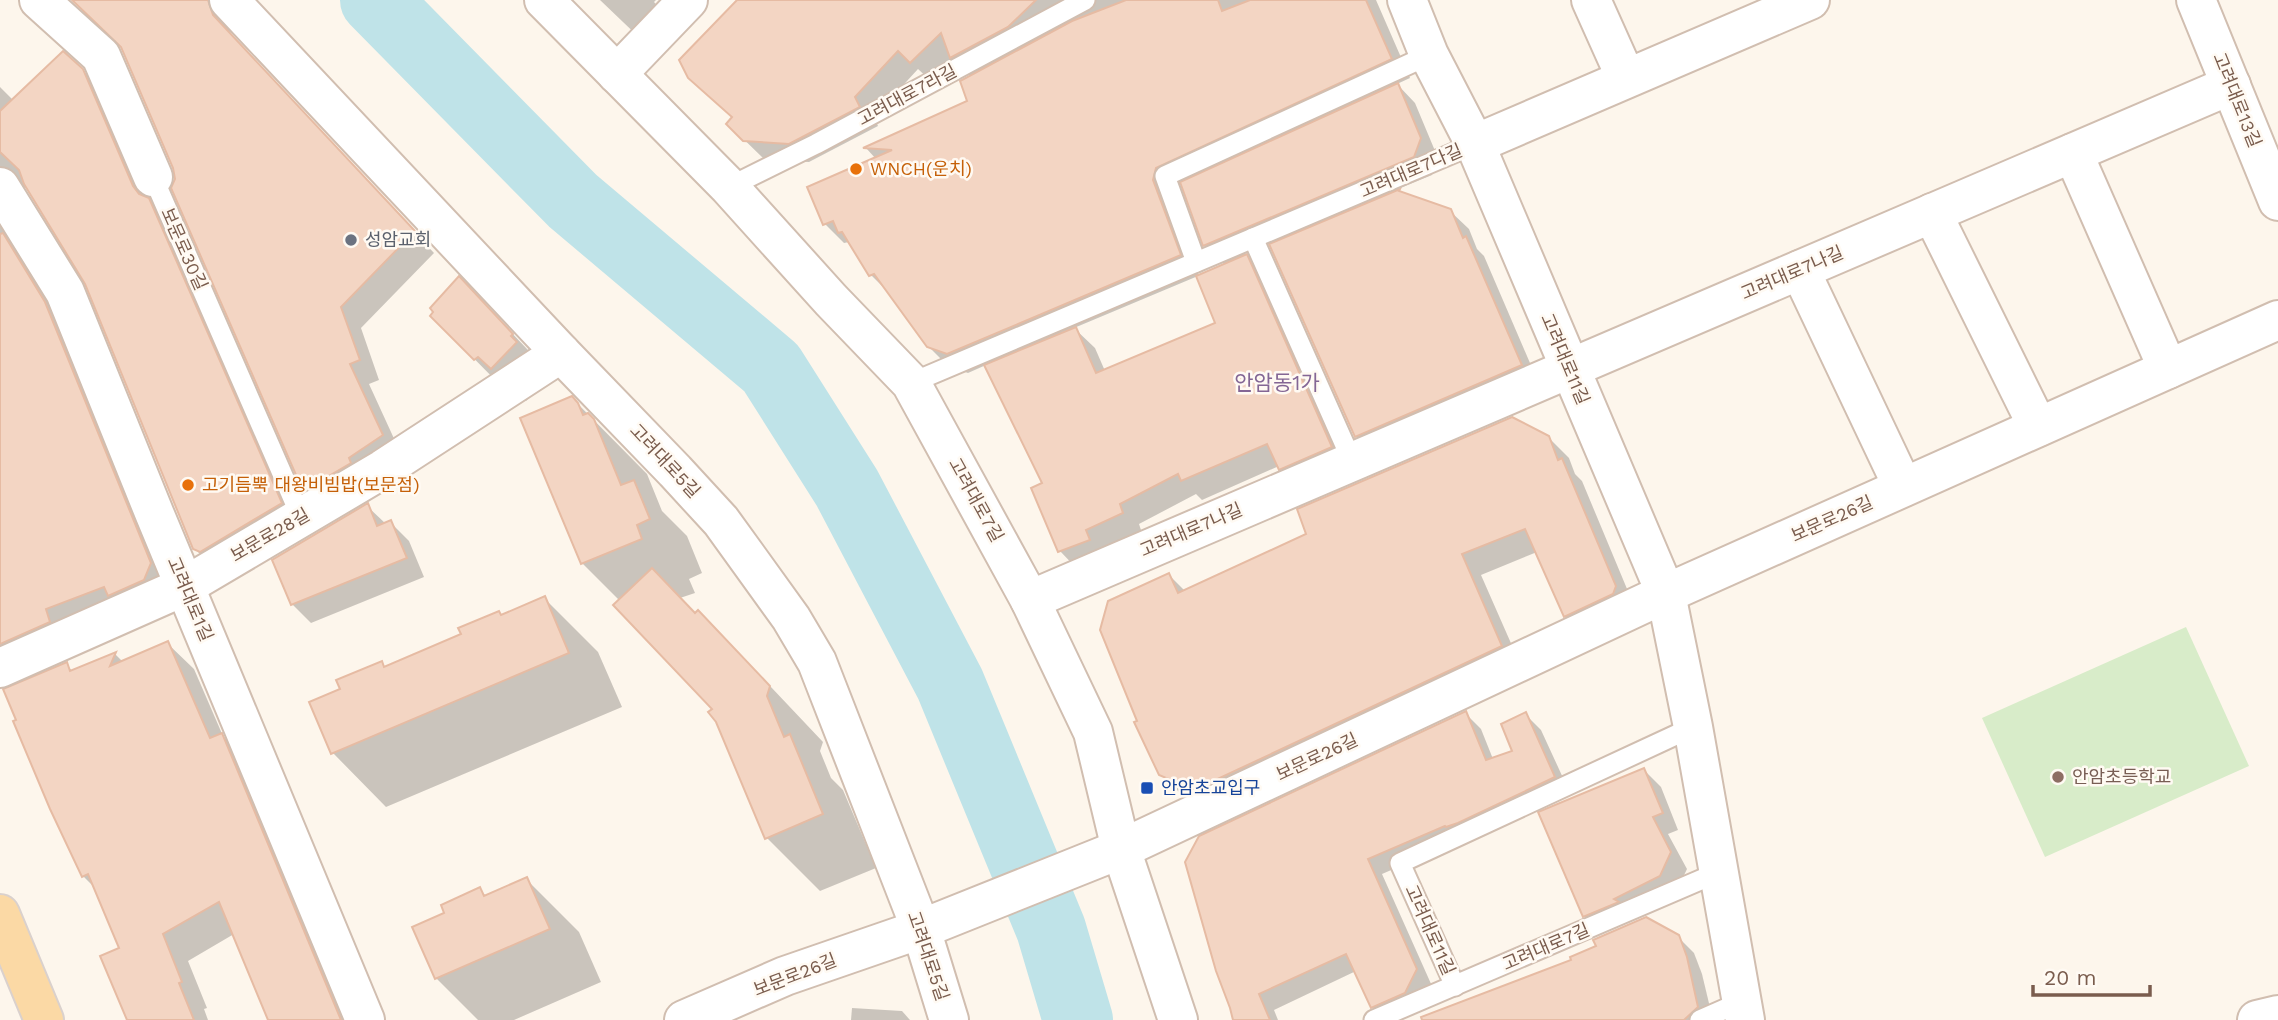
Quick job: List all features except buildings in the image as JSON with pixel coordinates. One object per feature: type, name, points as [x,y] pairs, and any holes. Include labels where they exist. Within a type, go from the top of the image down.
[{"type":"main road","points":[[0,914],[44,1020]]},
{"type":"street","name":"보문로30길","points":[[39,0],[101,56],[153,177]]},
{"type":"street","name":"고려대로5길","points":[[229,0],[721,521],[791,618],[817,662],[920,929],[949,1020]]},
{"type":"street","name":"고려대로7길","points":[[544,0],[729,187],[831,300],[911,383],[1030,600],[1093,732],[1121,849],[1178,1020]]},
{"type":"street","points":[[617,74],[688,0]]},
{"type":"street","name":"고려대로11길","points":[[1407,0],[1429,55],[1475,144],[1666,594],[1693,727],[1743,1011]]},
{"type":"street","points":[[1591,0],[1626,78]]},
{"type":"street","name":"고려대로7다길","points":[[1475,144],[1626,78],[1753,11],[1810,0]]},
{"type":"street","name":"고려대로13길","points":[[2196,0],[2278,201]]},
{"type":"street","name":"고려대로7나길","points":[[1030,600],[2231,85]]},
{"type":"street","points":[[2073,153],[2168,369]]},
{"type":"street","name":"고려대로1길","points":[[0,187],[65,292],[365,1020]]},
{"type":"street","points":[[1932,213],[2038,427]]},
{"type":"street","points":[[1800,270],[1903,487]]},
{"type":"street","name":"보문로26길","points":[[684,1020],[785,976],[920,929],[1121,849],[1666,594],[2278,320]]},
{"type":"street","name":"보문로28길","points":[[0,668],[185,586],[383,469],[561,353]]},
{"type":"street","points":[[2257,1020],[2278,1015]]},
{"type":"lane","name":"고려대로7라길","points":[[729,187],[816,144],[1085,0]]},
{"type":"lane","points":[[1196,262],[1165,176],[1429,55]]},
{"type":"lane","name":"고려대로7다길","points":[[911,383],[1475,144]]},
{"type":"lane","name":"보문로30길","points":[[153,177],[301,517]]},
{"type":"lane","points":[[1253,238],[1352,461]]},
{"type":"lane","name":"고려대로11길","points":[[1455,986],[1400,863],[1693,727]]},
{"type":"lane","name":"고려대로7길","points":[[1374,1020],[1719,873]]},
{"type":"lane","points":[[1700,1020],[1743,1011]]},
{"type":"green space","points":[[2186,627],[2249,766],[2045,857],[1982,718]]},
{"type":"waterway","points":[[375,0],[573,201],[771,368],[847,488],[950,684],[1051,929],[1078,1020]]},
{"type":"place","name":"WNCH(운치)","points":[[856,169]]},
{"type":"place","name":"성암교회","points":[[351,240]]},
{"type":"place","name":"고기듬뿍 대왕비빔밥(보문점)","points":[[188,485]]},
{"type":"place","name":"안암초등학교","points":[[2058,777]]},
{"type":"place","name":"안암초교입구","points":[[1147,788]]},
{"type":"district","name":"안암동1가","points":[[1277,383]]}]
